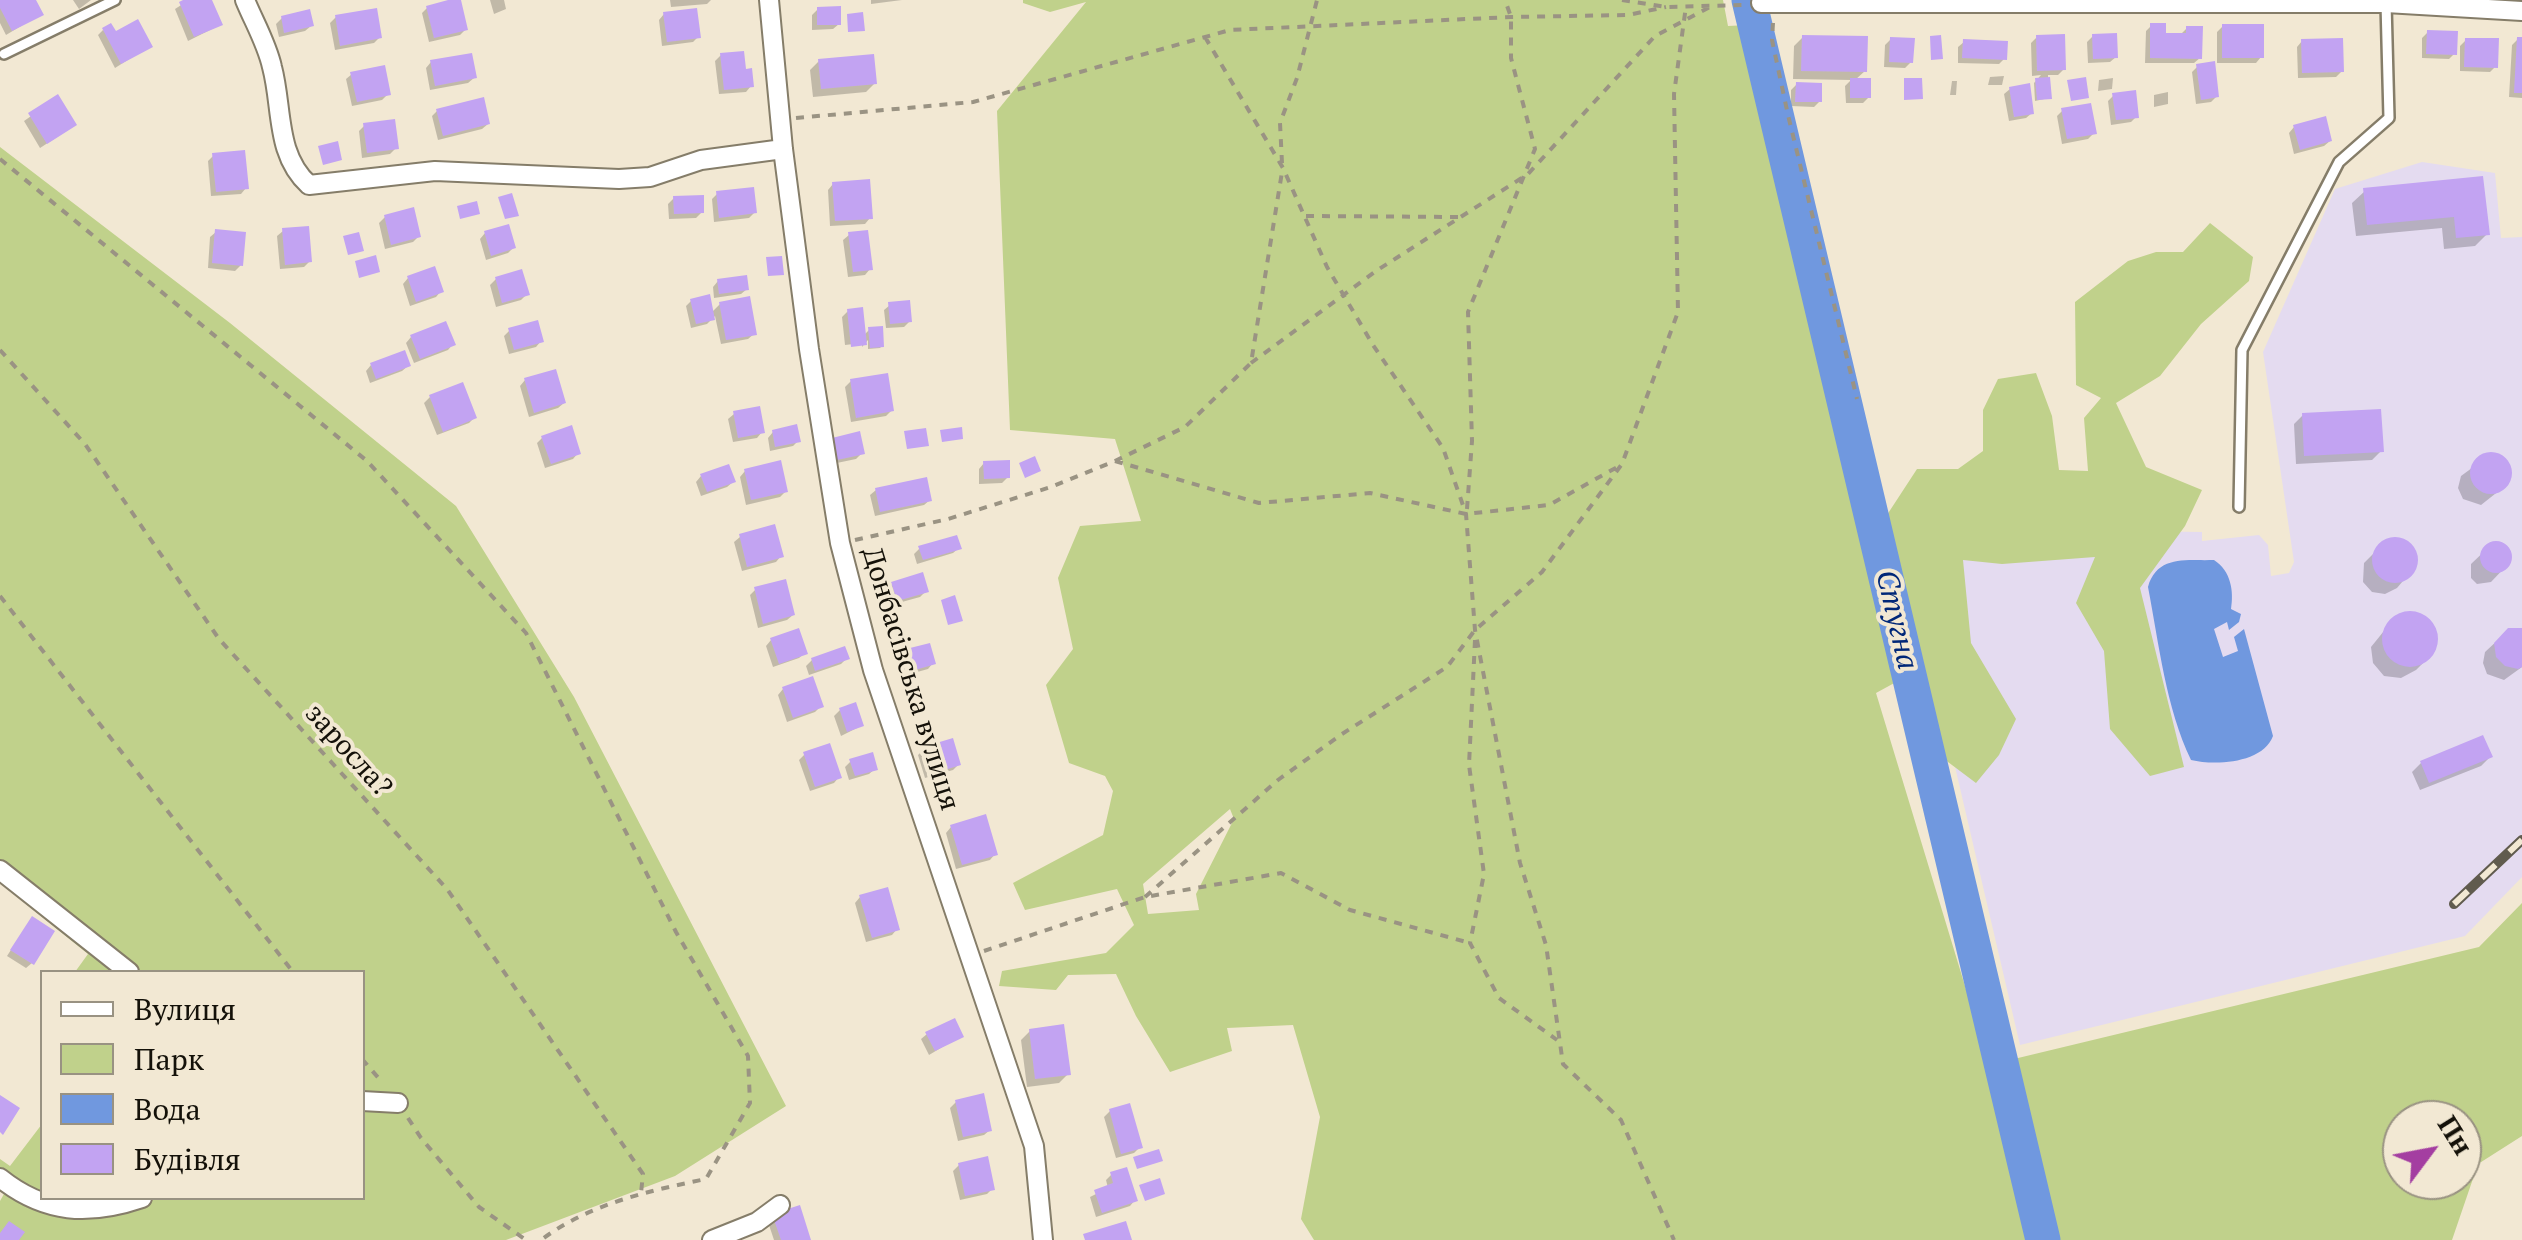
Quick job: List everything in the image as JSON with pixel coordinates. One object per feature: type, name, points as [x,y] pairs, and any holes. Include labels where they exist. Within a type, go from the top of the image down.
[{"type":"street","points":[[246,0],[272,64],[286,152],[294,172],[309,185],[435,171],[650,177],[702,160],[784,149]]},
{"type":"street","name":"Донбасівська вулиця","points":[[770,0],[808,350],[840,543],[874,670],[1034,1146],[1043,1240]]},
{"type":"street","points":[[1768,3],[2386,3],[2470,4],[2522,11]]},
{"type":"street","points":[[0,870],[125,970]]},
{"type":"street","points":[[365,1101],[398,1103]]},
{"type":"street","points":[[0,1178],[44,1204],[78,1211],[136,1200]]},
{"type":"street","points":[[712,1240],[756,1222],[780,1205]]},
{"type":"lane","points":[[4,54],[115,0]]},
{"type":"lane","points":[[2239,507],[2242,350],[2339,162],[2390,118],[2386,3]]},
{"type":"path","points":[[1251,363],[1282,168],[1280,123],[1313,24],[1317,0]]},
{"type":"path","points":[[1505,0],[1510,17],[1511,58],[1536,150],[1468,312],[1472,441],[1466,514],[1476,630],[1520,863],[1546,945],[1562,1064],[1621,1120],[1674,1240]]},
{"type":"path","points":[[1622,0],[1666,7]]},
{"type":"path","points":[[1768,3],[1784,96],[1858,399]]},
{"type":"path","points":[[1144,898],[1278,780],[1447,667],[1476,630],[1542,572],[1622,464],[1678,312],[1674,94],[1686,6]]},
{"type":"path","points":[[781,119],[974,102],[1230,30],[1510,17],[1628,16],[1666,7],[1735,6]]},
{"type":"path","points":[[840,543],[948,519],[1051,487],[1115,462],[1184,427],[1251,363],[1461,216],[1528,174],[1655,36],[1710,7]]},
{"type":"path","points":[[1205,37],[1282,168],[1344,296],[1443,448],[1466,514]]},
{"type":"path","points":[[0,158],[366,461],[526,633],[676,932],[748,1056],[750,1103],[706,1179],[607,1205],[541,1240]]},
{"type":"path","points":[[1304,216],[1461,216]]},
{"type":"path","name":"заросла?","points":[[0,350],[85,444],[220,639],[447,889],[643,1174],[641,1193]]},
{"type":"path","points":[[1115,462],[1259,503],[1370,493],[1466,514],[1550,505],[1622,464]]},
{"type":"path","points":[[0,596],[291,970]]},
{"type":"path","points":[[1476,630],[1469,765],[1484,874],[1470,943],[1499,998],[1558,1040]]},
{"type":"path","points":[[970,956],[1144,898],[1282,873],[1350,910],[1470,943]]},
{"type":"path","points":[[365,1062],[420,1138],[480,1207],[526,1240]]},
{"type":"shaded area","points":[[2422,162],[2495,173],[2501,238],[2522,237],[2522,877],[2465,936],[2020,1045],[1903,544],[2126,531],[2202,532],[2202,541],[2259,535],[2268,545],[2271,576],[2289,573],[2294,562],[2263,352],[2335,189]]},
{"type":"green space","points":[[1023,0],[1723,0],[1728,26],[1747,25],[1797,270],[1898,681],[1876,693],[1989,1065],[2479,947],[2522,903],[2522,1136],[2482,1161],[2482,1100],[2382,1100],[2382,1200],[2466,1200],[2452,1240],[1314,1240],[1301,1219],[1320,1117],[1293,1025],[1227,1028],[1232,1051],[1170,1072],[1116,974],[1068,975],[1056,990],[999,986],[1002,971],[1106,953],[1134,925],[1117,889],[1025,910],[1013,883],[1103,835],[1113,791],[1105,776],[1069,763],[1046,685],[1073,649],[1058,578],[1080,526],[1141,521],[1115,439],[1010,430],[997,111],[1086,2],[1050,12]],"holes":[[[1230,809],[1234,819],[1196,894],[1199,910],[1148,914],[1143,884]]]},
{"type":"green space","points":[[0,147],[230,323],[456,506],[574,697],[786,1106],[675,1176],[506,1240],[0,1240],[0,1201],[4,1194],[0,1191],[0,1159],[10,1166],[40,1127],[40,1200],[365,1200],[365,970],[76,970],[88,954],[0,883]]},
{"type":"green space","points":[[2210,223],[2253,257],[2249,281],[2201,324],[2160,376],[2116,403],[2146,467],[2202,490],[2185,526],[2140,588],[2184,767],[2150,776],[2110,729],[2104,651],[2076,603],[2095,557],[2002,564],[1963,560],[1971,643],[2016,719],[1999,755],[1976,783],[1940,756],[1885,518],[1917,469],[1958,469],[1983,451],[1983,410],[1998,379],[2036,373],[2052,416],[2059,470],[2088,471],[2084,418],[2101,398],[2076,385],[2075,302],[2128,261],[2156,252],[2183,252]]},
{"type":"water","points":[[2214,560],[2230,582],[2231,609],[2241,614],[2239,622],[2229,630],[2227,622],[2214,629],[2223,657],[2238,651],[2234,637],[2244,629],[2273,736],[2268,745],[2249,757],[2213,763],[2191,760],[2182,740],[2164,675],[2148,587],[2158,569],[2165,565]]},
{"type":"building","points":[[0,0],[36,0],[44,15],[12,31]]},
{"type":"building","points":[[212,0],[223,25],[194,37],[179,2]]},
{"type":"building","points":[[461,0],[468,30],[434,38],[426,6]]},
{"type":"building","points":[[841,6],[841,25],[817,25],[817,7]]},
{"type":"building","points":[[377,8],[382,38],[340,46],[335,15]]},
{"type":"building","points":[[697,8],[701,38],[667,42],[663,12]]},
{"type":"building","points":[[310,9],[314,26],[284,33],[281,16]]},
{"type":"building","points":[[863,12],[865,31],[848,32],[847,14]]},
{"type":"building","points":[[138,19],[153,47],[121,64],[102,28],[111,23],[116,31]]},
{"type":"building","points":[[2150,23],[2166,23],[2166,33],[2186,33],[2186,26],[2203,26],[2202,59],[2150,58]]},
{"type":"building","points":[[2222,24],[2264,24],[2264,58],[2222,58]]},
{"type":"building","points":[[2427,30],[2458,31],[2457,55],[2426,54]]},
{"type":"building","points":[[2117,33],[2118,58],[2093,59],[2092,34]]},
{"type":"building","points":[[2065,34],[2066,70],[2037,71],[2036,35]]},
{"type":"building","points":[[1802,35],[1868,36],[1867,72],[1801,71]]},
{"type":"building","points":[[1941,35],[1943,59],[1931,60],[1930,36]]},
{"type":"building","points":[[1890,37],[1915,38],[1913,63],[1889,62]]},
{"type":"building","points":[[2517,37],[2522,37],[2522,93],[2514,93]]},
{"type":"building","points":[[2343,38],[2344,72],[2302,73],[2301,39]]},
{"type":"building","points":[[2465,38],[2499,38],[2498,68],[2464,67]]},
{"type":"building","points":[[1963,39],[2008,41],[2007,60],[1962,58]]},
{"type":"building","points":[[744,51],[746,69],[752,68],[754,87],[724,90],[720,53]]},
{"type":"building","points":[[472,53],[477,78],[435,86],[430,60]]},
{"type":"building","points":[[874,54],[877,84],[821,89],[818,59]]},
{"type":"building","points":[[2215,61],[2219,97],[2201,100],[2196,64]]},
{"type":"building","points":[[385,65],[391,95],[357,102],[350,72]]},
{"type":"building","points":[[2050,77],[2052,99],[2037,100],[2035,78]]},
{"type":"building","points":[[2086,77],[2089,98],[2071,101],[2067,80]]},
{"type":"building","points":[[1850,78],[1871,78],[1871,98],[1850,98]]},
{"type":"building","points":[[1904,78],[1922,78],[1923,99],[1904,100]]},
{"type":"building","points":[[1796,82],[1822,83],[1822,102],[1795,102]]},
{"type":"building","points":[[2030,83],[2034,114],[2014,117],[2009,87]]},
{"type":"building","points":[[2136,90],[2139,118],[2116,120],[2112,93]]},
{"type":"building","points":[[58,94],[77,125],[47,144],[28,113]]},
{"type":"building","points":[[484,97],[490,124],[443,136],[436,109]]},
{"type":"building","points":[[2091,103],[2097,134],[2067,139],[2061,108]]},
{"type":"building","points":[[2326,116],[2332,141],[2300,150],[2293,125]]},
{"type":"building","points":[[395,119],[399,149],[367,153],[363,123]]},
{"type":"building","points":[[338,141],[342,160],[323,165],[318,146]]},
{"type":"building","points":[[245,150],[249,189],[216,192],[212,153]]},
{"type":"building","points":[[2483,176],[2490,235],[2456,238],[2454,217],[2367,225],[2363,188]]},
{"type":"building","points":[[870,179],[873,219],[835,221],[832,182]]},
{"type":"building","points":[[754,187],[757,213],[719,218],[716,191]]},
{"type":"building","points":[[512,193],[519,216],[505,219],[498,197]]},
{"type":"building","points":[[704,195],[704,213],[674,214],[673,196]]},
{"type":"building","points":[[477,201],[480,214],[460,219],[457,206]]},
{"type":"building","points":[[414,207],[421,237],[391,245],[384,215]]},
{"type":"building","points":[[509,224],[516,248],[491,256],[484,231]]},
{"type":"building","points":[[309,226],[312,262],[285,265],[282,228]]},
{"type":"building","points":[[215,229],[246,232],[243,266],[212,263]]},
{"type":"building","points":[[868,230],[873,270],[853,272],[848,232]]},
{"type":"building","points":[[359,232],[364,251],[348,255],[343,236]]},
{"type":"building","points":[[376,255],[380,272],[359,278],[355,261]]},
{"type":"building","points":[[782,256],[784,275],[768,276],[766,257]]},
{"type":"building","points":[[435,266],[444,292],[416,302],[407,276]]},
{"type":"building","points":[[522,269],[530,295],[502,303],[495,277]]},
{"type":"building","points":[[747,275],[749,290],[719,294],[717,279]]},
{"type":"building","points":[[710,294],[715,320],[696,324],[690,299]]},
{"type":"building","points":[[750,296],[757,335],[726,340],[719,302]]},
{"type":"building","points":[[910,300],[912,322],[890,324],[888,302]]},
{"type":"building","points":[[863,307],[867,345],[851,347],[847,309]]},
{"type":"building","points":[[538,320],[544,342],[514,350],[508,328]]},
{"type":"building","points":[[446,321],[456,345],[420,359],[410,335]]},
{"type":"building","points":[[883,326],[884,347],[870,348],[868,327]]},
{"type":"building","points":[[405,350],[411,366],[376,379],[370,363]]},
{"type":"building","points":[[556,369],[566,403],[534,413],[524,378]]},
{"type":"building","points":[[888,373],[894,411],[856,418],[850,379]]},
{"type":"building","points":[[463,382],[477,418],[443,432],[429,395]]},
{"type":"building","points":[[760,406],[765,433],[738,438],[733,411]]},
{"type":"building","points":[[2381,409],[2384,452],[2304,456],[2302,413]]},
{"type":"building","points":[[797,424],[801,442],[775,447],[772,430]]},
{"type":"building","points":[[572,425],[581,454],[551,464],[541,436]]},
{"type":"building","points":[[962,427],[963,439],[942,442],[940,430]]},
{"type":"building","points":[[926,428],[929,446],[907,449],[904,431]]},
{"type":"building","points":[[860,431],[865,454],[837,460],[832,438]]},
{"type":"building","points":[[2491,452],[2506,458],[2512,473],[2506,488],[2491,494],[2476,488],[2470,473],[2476,458]]},
{"type":"building","points":[[1035,456],[1041,471],[1025,478],[1019,463]]},
{"type":"building","points":[[781,460],[788,492],[751,500],[744,469]]},
{"type":"building","points":[[1010,460],[1010,478],[984,479],[983,461]]},
{"type":"building","points":[[729,464],[736,482],[707,492],[700,474]]},
{"type":"building","points":[[927,477],[932,501],[880,512],[875,488]]},
{"type":"building","points":[[775,524],[784,557],[747,567],[739,534]]},
{"type":"building","points":[[957,535],[962,549],[923,560],[918,546]]},
{"type":"building","points":[[2395,537],[2411,544],[2418,560],[2411,576],[2395,583],[2379,576],[2372,560],[2379,544]]},
{"type":"building","points":[[2496,541],[2508,545],[2512,557],[2508,569],[2496,573],[2484,569],[2480,557],[2484,545]]},
{"type":"building","points":[[923,572],[929,592],[897,601],[891,582]]},
{"type":"building","points":[[786,579],[795,615],[763,624],[754,587]]},
{"type":"building","points":[[955,595],[963,621],[948,625],[941,600]]},
{"type":"building","points":[[2410,611],[2430,619],[2438,639],[2430,659],[2410,667],[2390,659],[2382,639],[2390,619]]},
{"type":"building","points":[[799,628],[808,654],[779,664],[770,638]]},
{"type":"building","points":[[2508,628],[2522,628],[2522,667],[2518,669],[2505,666],[2496,657],[2494,643]]},
{"type":"building","points":[[930,643],[936,664],[908,672],[902,650]]},
{"type":"building","points":[[845,646],[850,659],[815,671],[811,658]]},
{"type":"building","points":[[813,676],[824,707],[793,718],[782,687]]},
{"type":"building","points":[[856,702],[864,726],[847,732],[839,708]]},
{"type":"building","points":[[2483,735],[2493,757],[2429,783],[2420,761]]},
{"type":"building","points":[[953,738],[961,765],[931,774],[923,747]]},
{"type":"building","points":[[830,743],[842,778],[815,787],[803,752]]},
{"type":"building","points":[[873,752],[878,770],[855,776],[849,759]]},
{"type":"building","points":[[986,814],[998,855],[962,865],[950,825]]},
{"type":"building","points":[[888,887],[900,930],[872,938],[859,895]]},
{"type":"building","points":[[32,916],[55,931],[34,965],[10,950]]},
{"type":"building","points":[[955,1018],[964,1037],[935,1051],[925,1032]]},
{"type":"building","points":[[1064,1024],[1071,1075],[1035,1079],[1029,1029]]},
{"type":"building","points":[[984,1093],[992,1131],[963,1137],[955,1100]]},
{"type":"building","points":[[0,1095],[20,1108],[3,1135],[0,1132]]},
{"type":"building","points":[[1130,1103],[1143,1148],[1121,1154],[1109,1109]]},
{"type":"building","points":[[1159,1149],[1163,1161],[1137,1169],[1133,1157]]},
{"type":"building","points":[[988,1156],[995,1190],[965,1196],[958,1163]]},
{"type":"building","points":[[1127,1167],[1138,1201],[1102,1213],[1094,1190],[1113,1183],[1110,1172]]},
{"type":"building","points":[[1160,1178],[1165,1194],[1145,1201],[1139,1185]]},
{"type":"building","points":[[800,1205],[811,1240],[781,1240],[772,1214]]},
{"type":"building","points":[[9,1221],[25,1232],[19,1240],[0,1240]]},
{"type":"building","points":[[1126,1221],[1132,1240],[1085,1240],[1083,1234]]},
{"type":"waterway","name":"Стугна","points":[[1749,0],[2043,1240]]},
{"type":"railway","points":[[2454,904],[2522,840]]}]
